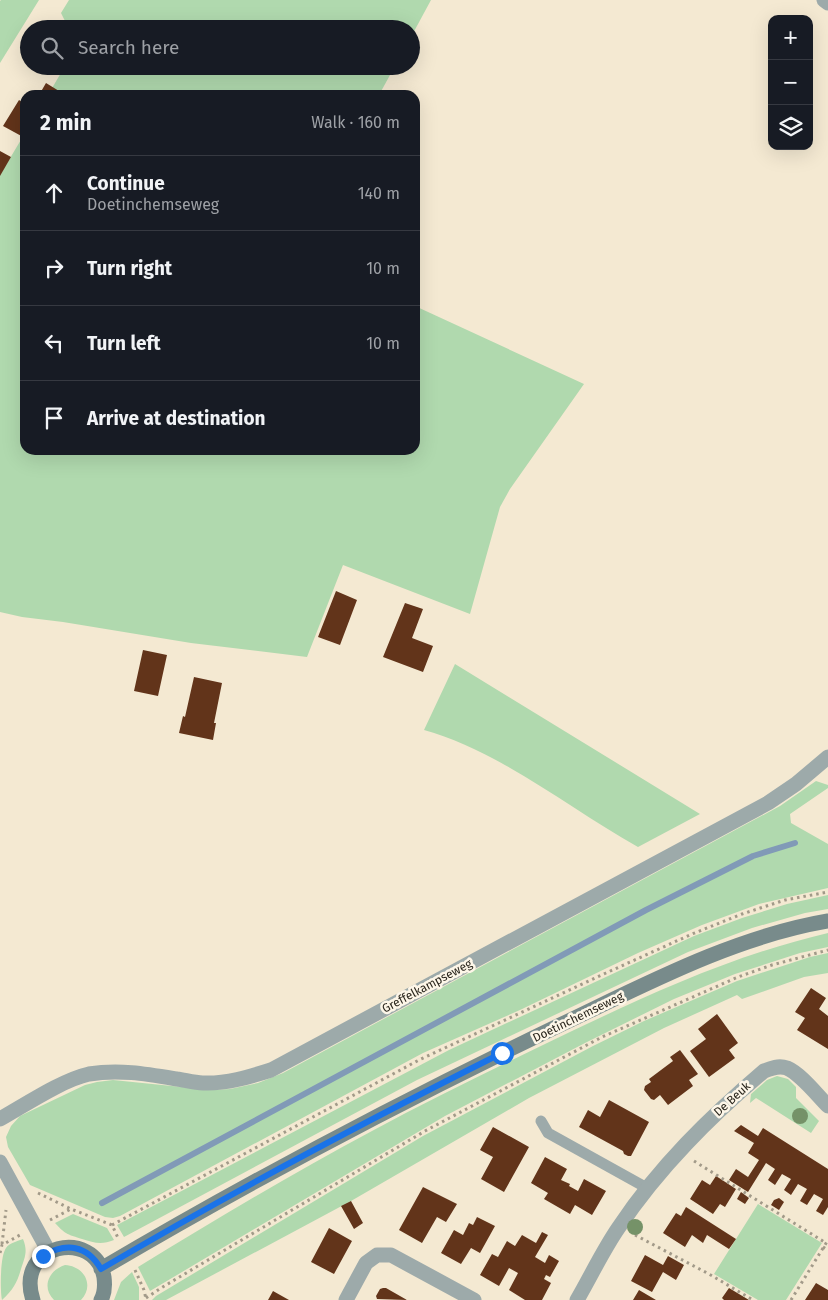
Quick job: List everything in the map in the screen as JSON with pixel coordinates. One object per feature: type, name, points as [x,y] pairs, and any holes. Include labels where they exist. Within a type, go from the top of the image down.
[{"type":"main road","name":"Doetinchemseweg","points":[[101,1269],[377,1115],[632,991],[712,956],[767,936],[828,921]]},
{"type":"main road","points":[[33,1300],[30,1290],[30,1278],[35,1265],[49,1252],[65,1247],[77,1248],[88,1253],[97,1261],[105,1284],[101,1300]]},
{"type":"street","points":[[824,0],[828,3]]},
{"type":"street","name":"Greffelkampseweg","points":[[0,1119],[65,1083],[86,1075],[102,1072],[128,1072],[203,1083],[228,1081],[271,1070],[768,803],[796,784],[828,757]]},
{"type":"street","name":"De Beuk","points":[[578,1300],[618,1227],[648,1188],[679,1151],[764,1071],[774,1067],[786,1068],[795,1074],[828,1106]]},
{"type":"street","points":[[0,1162],[49,1252]]},
{"type":"street","points":[[346,1300],[366,1263],[377,1255],[391,1255],[474,1300]]},
{"type":"lane","points":[[541,1121],[548,1133],[648,1188]]},
{"type":"path","points":[[112,1225],[418,1060],[692,934],[742,914],[785,900],[828,892]]},
{"type":"path","points":[[146,1298],[426,1131],[602,1037],[738,977],[772,965],[828,950]]},
{"type":"path","points":[[679,1151],[827,1241],[790,1300]]},
{"type":"path","points":[[11,1182],[72,1209]]},
{"type":"path","points":[[0,1253],[2,1244],[35,1227]]},
{"type":"path","points":[[618,1227],[709,1274],[753,1300]]},
{"type":"path","points":[[823,1247],[828,1250]]},
{"type":"green space","points":[[39,0],[27,20],[20,20],[20,31],[0,63],[0,1]]},
{"type":"green space","points":[[69,0],[431,0],[420,20],[64,20],[61,13]]},
{"type":"green space","points":[[60,75],[390,75],[382,90],[51,90]]},
{"type":"green space","points":[[20,141],[20,455],[420,455],[420,308],[584,384],[510,489],[500,507],[470,614],[343,565],[307,657],[191,643],[0,612],[0,175]]},
{"type":"green space","points":[[455,664],[700,814],[638,847],[507,766],[452,739],[424,730]]},
{"type":"green space","points":[[816,781],[828,785],[828,788],[790,814],[791,823],[828,844],[828,888],[759,904],[702,925],[638,953],[520,1010],[423,1053],[120,1216],[113,1218],[105,1217],[30,1185],[8,1147],[6,1137],[11,1126],[20,1116],[85,1085],[113,1080],[211,1090],[230,1089],[258,1083],[283,1073],[780,806]]},
{"type":"green space","points":[[828,895],[828,909],[805,913],[752,928],[688,952],[417,1080],[124,1237],[117,1225],[449,1050],[694,936],[787,904]]},
{"type":"green space","points":[[828,933],[828,947],[800,953],[735,974],[674,999],[445,1116],[150,1291],[138,1267],[284,1180],[436,1097],[649,995],[754,954]]},
{"type":"green space","points":[[828,953],[828,973],[804,977],[742,999],[737,995],[664,1028],[529,1098],[351,1201],[166,1300],[152,1300],[423,1136],[593,1046],[644,1021],[737,981]]},
{"type":"green space","points":[[777,1076],[788,1079],[796,1087],[796,1098],[819,1121],[811,1133],[756,1098],[750,1103],[751,1094],[767,1080]]},
{"type":"green space","points":[[758,1204],[822,1243],[786,1300],[758,1300],[714,1274]]},
{"type":"green space","points":[[73,1214],[107,1228],[114,1240],[102,1243],[86,1240],[68,1234],[55,1223]]},
{"type":"green space","points":[[23,1239],[25,1254],[19,1274],[12,1289],[2,1300],[1,1274],[4,1252],[9,1245]]},
{"type":"green space","points":[[65,1265],[77,1269],[85,1277],[87,1288],[81,1300],[54,1300],[50,1295],[48,1285],[51,1275],[59,1267]]},
{"type":"green space","points":[[132,1272],[139,1287],[139,1300],[114,1300],[121,1282]]},
{"type":"building","points":[[46,83],[57,90],[42,90]]},
{"type":"building","points":[[19,100],[20,135],[3,126]]},
{"type":"building","points":[[0,151],[11,157],[0,176]]},
{"type":"building","points":[[336,591],[357,600],[340,645],[318,637]]},
{"type":"building","points":[[405,603],[423,609],[412,638],[433,646],[423,672],[383,657]]},
{"type":"building","points":[[143,650],[167,655],[158,696],[134,691]]},
{"type":"building","points":[[194,677],[222,683],[214,723],[216,723],[213,740],[179,733],[183,716],[185,717]]},
{"type":"building","points":[[811,988],[826,998],[819,1009],[828,1016],[828,1049],[797,1030],[805,1018],[795,1012]]},
{"type":"building","points":[[717,1014],[738,1043],[729,1050],[735,1058],[709,1077],[690,1051],[706,1039],[698,1029]]},
{"type":"building","points":[[680,1050],[698,1074],[689,1080],[693,1086],[668,1105],[660,1095],[654,1100],[651,1099],[644,1090],[645,1086],[651,1082],[649,1079],[673,1061],[670,1057]]},
{"type":"building","points":[[609,1100],[649,1122],[631,1156],[624,1154],[623,1151],[579,1127],[588,1110],[600,1117]]},
{"type":"building","points":[[741,1125],[758,1136],[763,1128],[828,1169],[828,1207],[823,1215],[816,1211],[823,1199],[814,1194],[807,1205],[800,1201],[807,1189],[798,1184],[791,1195],[784,1190],[791,1179],[782,1174],[775,1185],[768,1180],[775,1169],[766,1163],[748,1192],[729,1180],[736,1169],[748,1177],[759,1160],[748,1153],[754,1143],[734,1131]]},
{"type":"building","points":[[493,1127],[529,1147],[504,1192],[481,1179],[493,1157],[480,1150]]},
{"type":"building","points":[[545,1157],[567,1169],[561,1180],[570,1184],[569,1186],[578,1191],[584,1179],[606,1191],[592,1215],[575,1205],[570,1214],[544,1199],[548,1193],[531,1183]]},
{"type":"building","points":[[716,1176],[736,1189],[725,1207],[720,1204],[713,1214],[690,1199],[702,1180],[710,1185]]},
{"type":"building","points":[[423,1187],[457,1204],[446,1222],[437,1217],[422,1243],[399,1230]]},
{"type":"building","points":[[741,1192],[749,1198],[745,1204],[737,1199]]},
{"type":"building","points":[[779,1198],[784,1202],[779,1210],[771,1205],[774,1200]]},
{"type":"building","points":[[351,1201],[363,1223],[354,1229],[341,1206]]},
{"type":"building","points":[[686,1207],[736,1239],[729,1249],[707,1235],[703,1243],[692,1235],[685,1247],[663,1233],[676,1213],[681,1216]]},
{"type":"building","points":[[477,1217],[495,1226],[480,1253],[471,1248],[461,1264],[441,1253],[454,1230],[463,1235],[469,1223],[473,1225]]},
{"type":"building","points":[[329,1228],[352,1241],[334,1274],[311,1262]]},
{"type":"building","points":[[542,1232],[548,1235],[535,1257],[545,1263],[549,1255],[559,1261],[550,1277],[546,1275],[544,1279],[551,1283],[542,1300],[525,1300],[509,1290],[518,1273],[509,1268],[499,1286],[480,1275],[492,1254],[498,1257],[507,1241],[515,1246],[522,1235],[536,1243]]},
{"type":"building","points":[[645,1255],[663,1265],[668,1256],[684,1265],[676,1280],[663,1272],[652,1292],[631,1281]]},
{"type":"building","points":[[816,1283],[828,1290],[828,1300],[805,1300]]},
{"type":"building","points":[[383,1288],[407,1300],[377,1299],[376,1296],[380,1289]]},
{"type":"building","points":[[729,1288],[749,1300],[724,1300],[722,1298]]},
{"type":"building","points":[[639,1290],[656,1300],[633,1300]]},
{"type":"building","points":[[273,1291],[289,1300],[268,1300]]},
{"type":"waterway","points":[[102,1203],[646,910],[753,856],[795,843]]},
{"type":"route","points":[[43,1256],[53,1250],[65,1247],[77,1248],[88,1253],[97,1261],[101,1269],[377,1115],[502,1053]]}]
